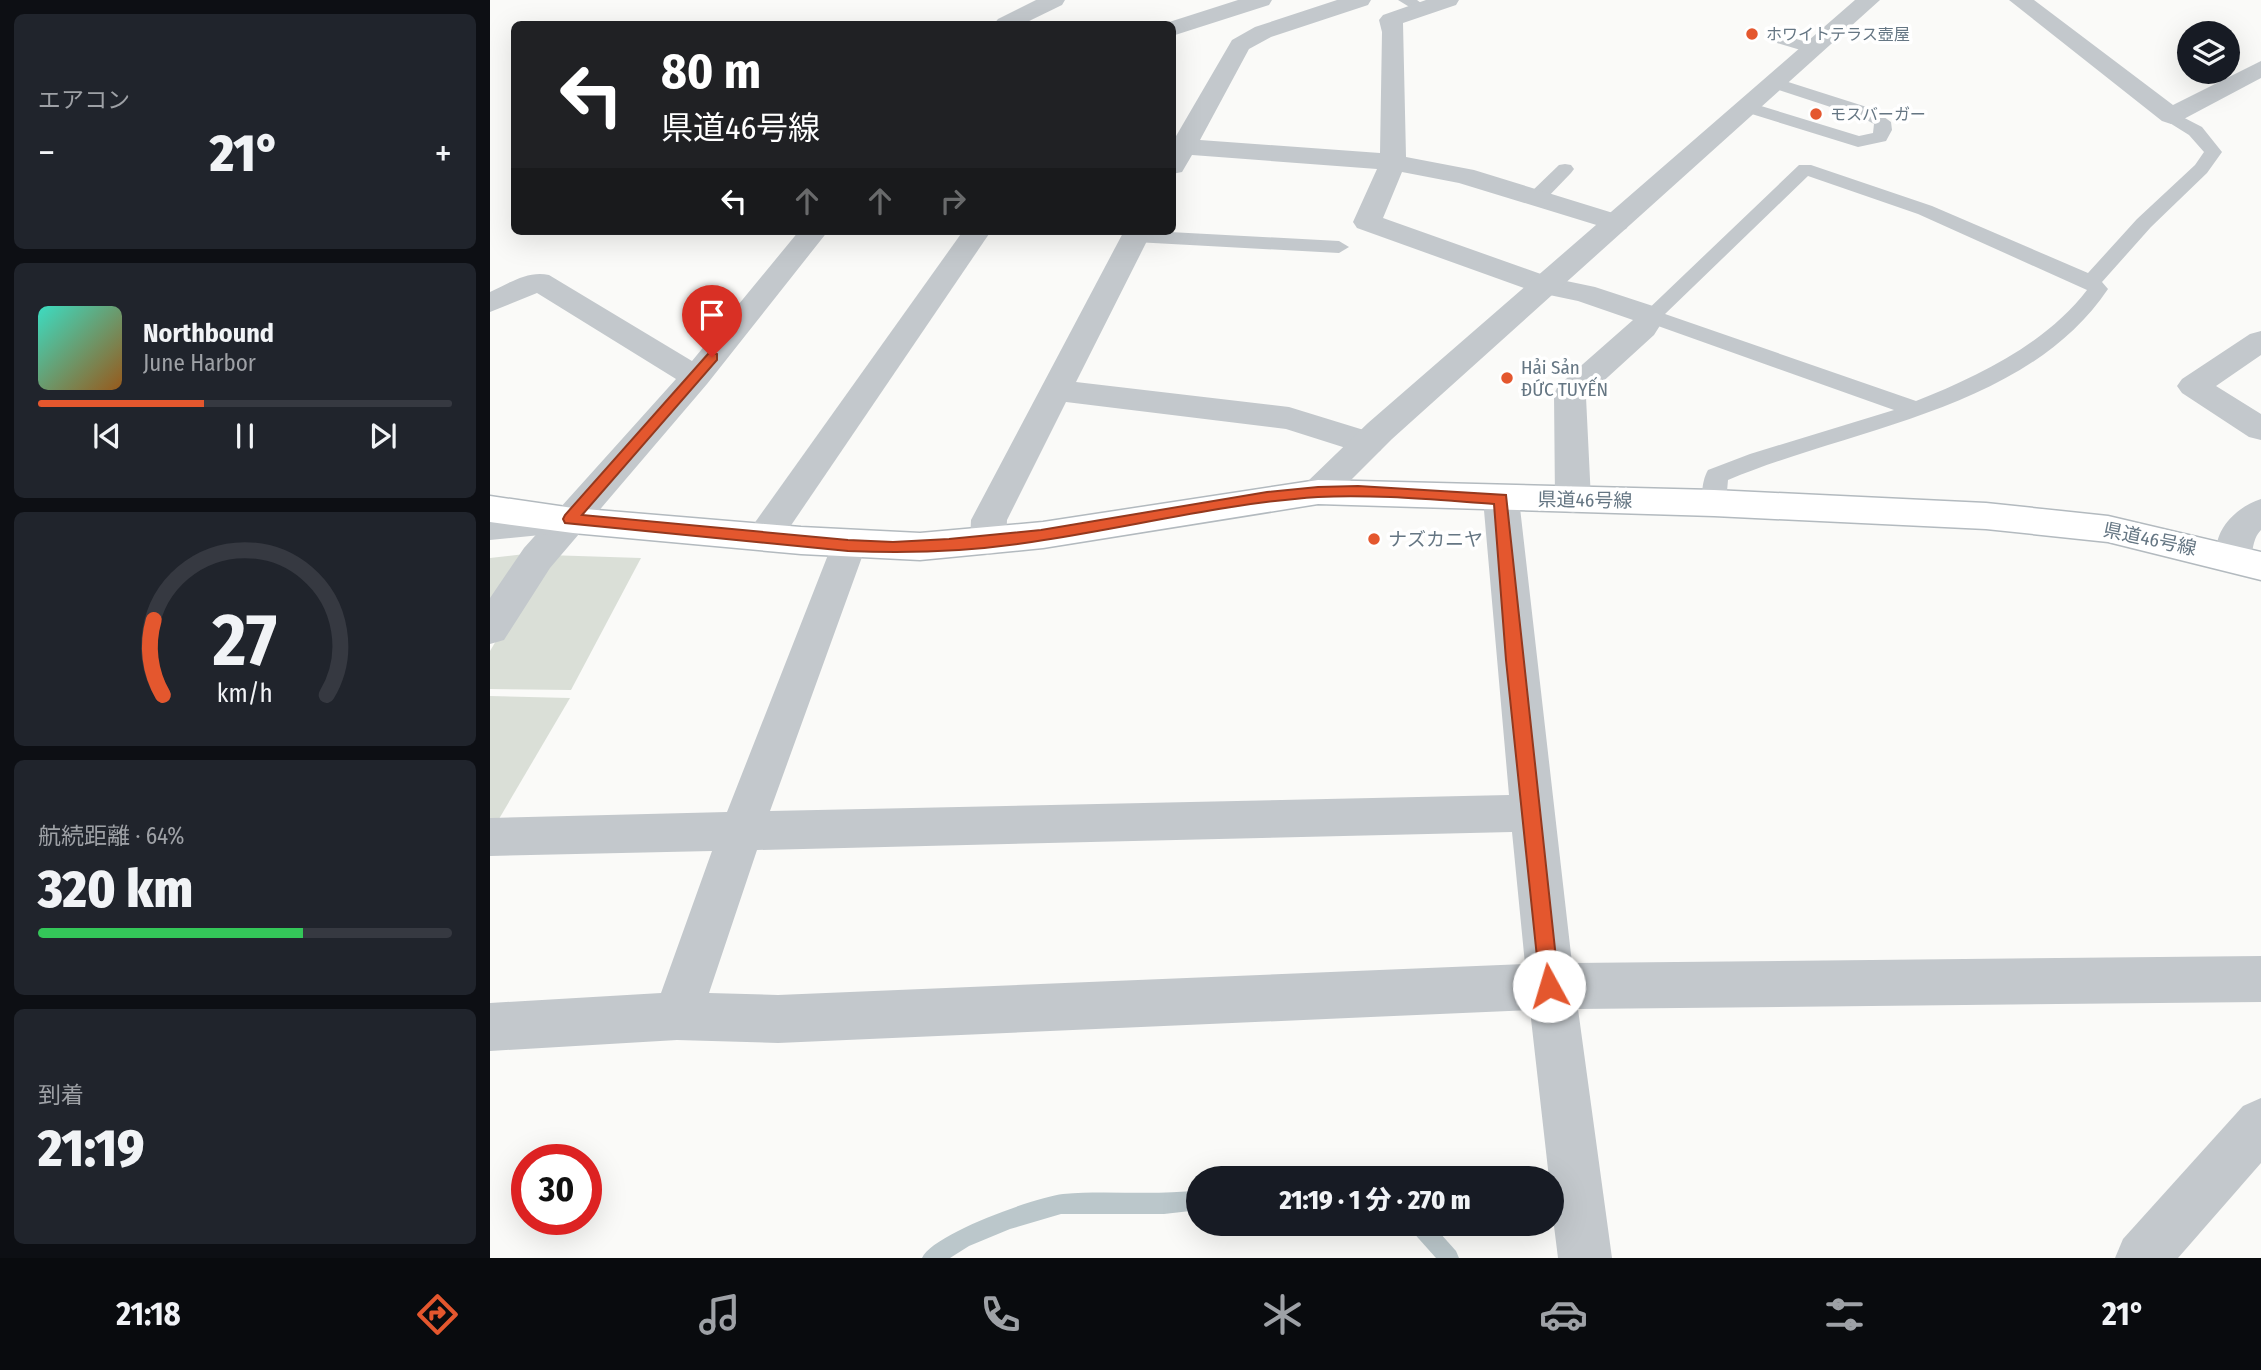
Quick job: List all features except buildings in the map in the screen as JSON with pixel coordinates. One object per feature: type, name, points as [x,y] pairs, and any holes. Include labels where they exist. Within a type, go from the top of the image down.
[{"type":"main road","name":"県道46号線","points":[[490,509],[848,546],[893,547],[988,542],[1112,525],[1267,497],[1358,491],[1501,499],[1714,503],[2047,521],[2108,530],[2247,562]]},
{"type":"street","points":[[1012,21],[1054,0]]},
{"type":"street","points":[[1176,28],[1261,0]]},
{"type":"street","points":[[1360,0],[1263,32],[1240,45],[1178,157],[1393,163],[1464,176],[1616,223]]},
{"type":"street","points":[[1448,0],[1413,5],[1391,20],[1394,32],[1393,163],[1367,222],[1546,286],[1584,293],[1651,316],[1643,328],[1570,394],[1573,500]]},
{"type":"street","points":[[1318,492],[1368,443],[1869,0]]},
{"type":"street","points":[[2020,0],[2171,116],[2261,68]]},
{"type":"street","points":[[490,629],[537,558],[696,377],[811,235]]},
{"type":"street","points":[[764,537],[974,235]]},
{"type":"street","points":[[988,542],[989,520],[1136,235]]},
{"type":"street","points":[[490,303],[539,281],[696,377]]},
{"type":"street","points":[[2261,341],[2193,386],[2261,429]]},
{"type":"street","points":[[1056,390],[1289,418],[1368,443]]},
{"type":"street","points":[[1501,499],[1514,660],[1549,986],[1585,1258]]},
{"type":"street","points":[[2247,562],[2235,540],[2241,526],[2261,512]]},
{"type":"street","points":[[490,527],[570,519]]},
{"type":"street","points":[[677,1017],[741,832],[848,546]]},
{"type":"street","points":[[490,836],[1532,813]]},
{"type":"street","points":[[490,1027],[677,1017],[778,1019],[1549,986],[2261,979]]},
{"type":"street","points":[[2142,1258],[2261,1124]]},
{"type":"lane","points":[[1783,40],[1814,50]]},
{"type":"lane","points":[[1781,79],[1814,83]]},
{"type":"lane","points":[[1748,107],[1858,142],[1880,137],[1882,122],[1867,113],[1781,79]]},
{"type":"lane","points":[[2091,282],[2144,223],[2201,169],[2213,152],[2207,141],[2194,129],[2171,116]]},
{"type":"lane","points":[[1537,197],[1565,169]]},
{"type":"lane","points":[[1714,503],[1716,476],[1746,463],[1890,419],[1914,409],[1994,374],[2033,351],[2072,320],[2098,289],[2091,282],[1925,210],[1805,169],[1651,316],[1914,409]]},
{"type":"lane","points":[[1166,235],[1339,247]]},
{"type":"shaded area","points":[[525,554],[490,608],[490,558]]},
{"type":"shaded area","points":[[547,555],[641,558],[571,690],[490,689],[490,651]]},
{"type":"shaded area","points":[[490,696],[570,698],[496,824],[490,825]]},
{"type":"waterway","points":[[932,1258],[962,1239],[1009,1219],[1061,1204],[1186,1201]]},
{"type":"waterway","points":[[1430,1236],[1449,1258]]},
{"type":"place","name":"ホワイトテラス壺屋","points":[[1752,34]]},
{"type":"place","name":"モスバーガー","points":[[1816,114]]},
{"type":"place","name":"Hải Sản ĐỨC TUYẾN","points":[[1507,378]]},
{"type":"place","name":"ナズカニヤ","points":[[1374,539]]},
{"type":"route","points":[[712,357],[570,519],[848,546],[893,547],[988,542],[1174,515],[1267,497],[1318,492],[1358,491],[1501,499],[1514,660],[1549,986]]}]
